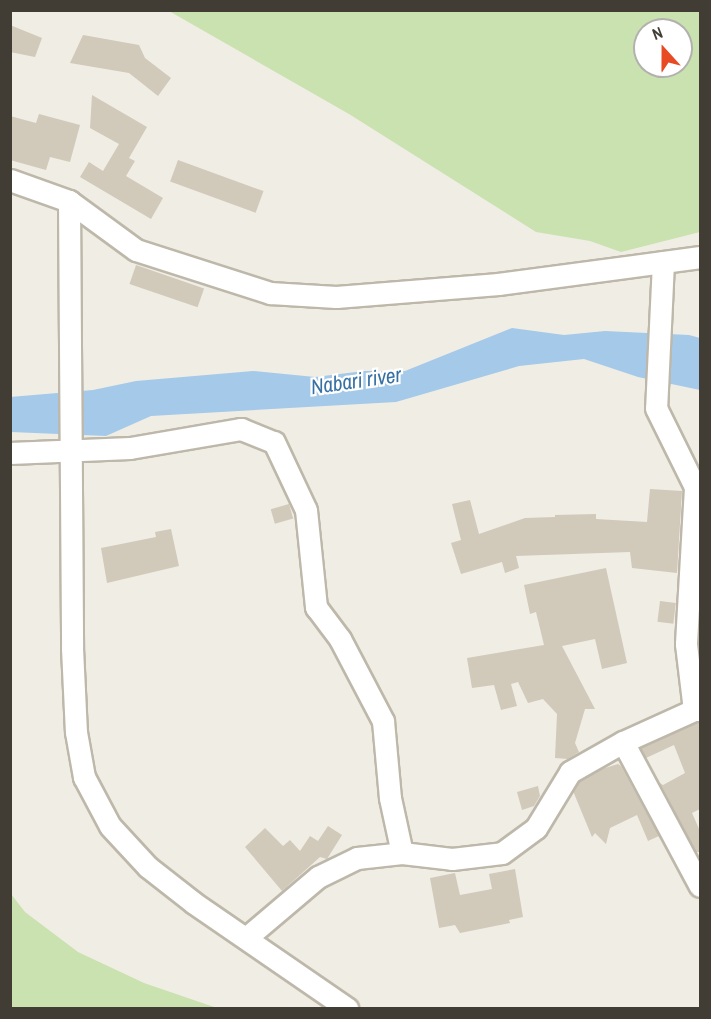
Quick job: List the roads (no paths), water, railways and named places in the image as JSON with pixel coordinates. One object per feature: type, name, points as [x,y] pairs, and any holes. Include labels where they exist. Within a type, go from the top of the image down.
[{"type":"street","points":[[10,180],[69,201],[136,250],[270,293],[336,297],[498,284],[700,257]]},
{"type":"street","points":[[69,201],[73,669],[76,732],[84,777],[110,826],[147,867],[347,1008]]},
{"type":"street","points":[[246,938],[318,877],[357,858],[402,853],[452,859],[502,853],[536,828],[570,772],[623,742],[697,710],[686,644],[698,488],[656,408],[663,262]]},
{"type":"street","points":[[10,453],[130,448],[241,429],[274,442],[306,510],[316,607],[340,639],[383,721],[390,798],[402,853]]},
{"type":"street","points":[[623,742],[700,886]]},
{"type":"water","name":"Nabari river","points":[[512,328],[564,335],[605,331],[689,335],[700,338],[700,390],[638,377],[584,359],[519,366],[396,402],[151,416],[106,436],[11,432],[10,397],[93,390],[136,381],[253,371],[315,377],[364,371],[405,371]]}]
